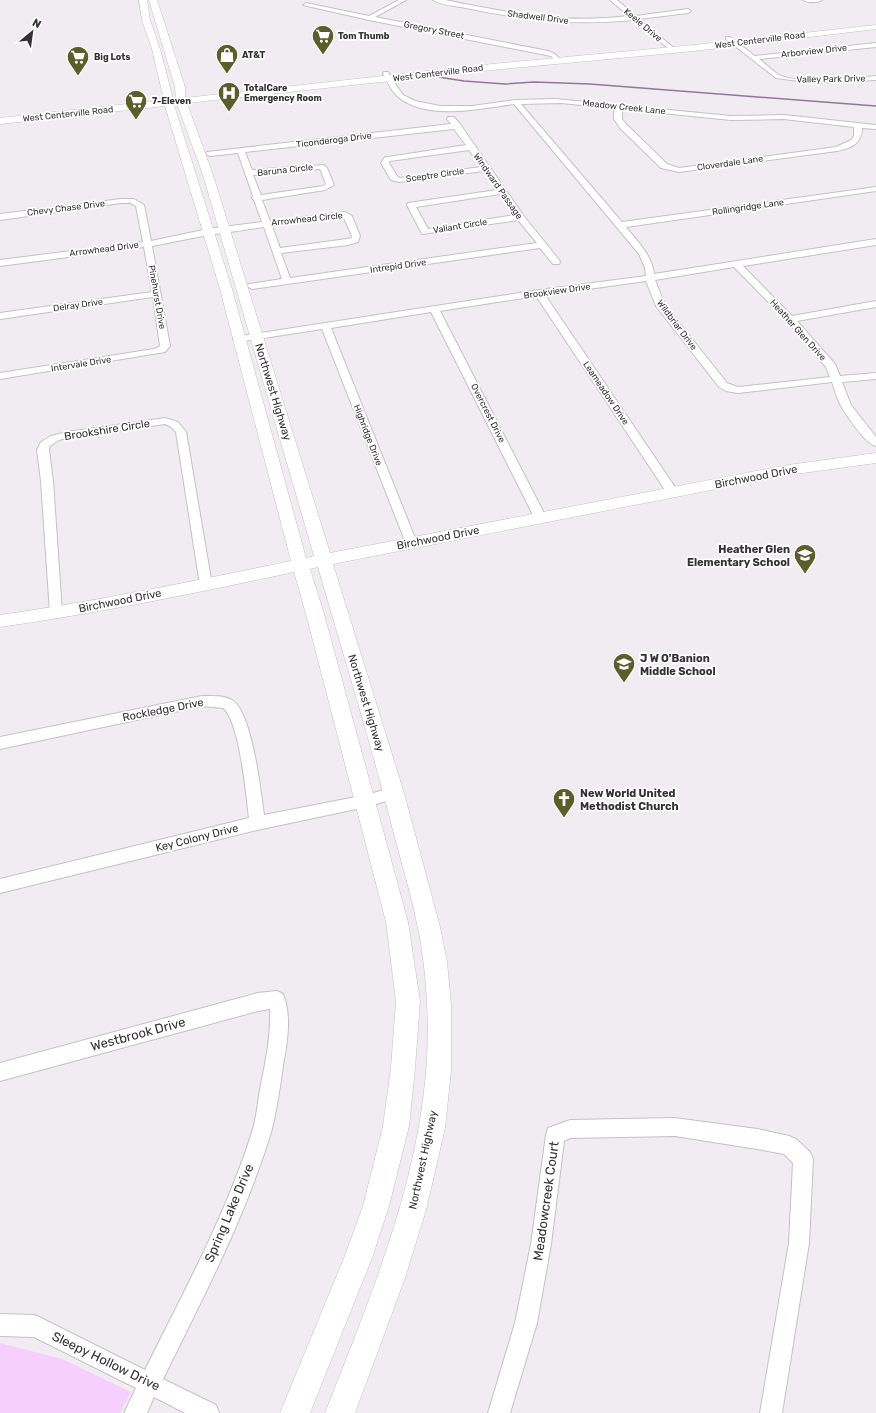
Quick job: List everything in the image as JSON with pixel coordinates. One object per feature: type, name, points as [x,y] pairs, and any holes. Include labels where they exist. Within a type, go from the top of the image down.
[{"type":"main road","name":"Northwest Highway","points":[[143,0],[146,20],[156,49],[181,141],[216,231]]},
{"type":"main road","name":"Northwest Highway","points":[[153,0],[160,18],[181,98],[195,139],[216,231],[248,338],[323,560],[394,793],[428,927],[435,962],[439,1004],[439,1071],[432,1128],[413,1210],[391,1278],[340,1413]]},
{"type":"main road","points":[[146,20],[160,18]]},
{"type":"main road","name":"West Centerville Road","points":[[556,58],[673,50],[731,40],[876,22]]},
{"type":"main road","name":"West Centerville Road","points":[[0,115],[55,112],[169,100],[556,58],[666,44],[731,40],[876,27]]},
{"type":"main road","points":[[156,49],[167,48]]},
{"type":"main road","name":"West Centerville Road","points":[[181,98],[282,91],[298,86],[333,79],[388,76]]},
{"type":"main road","name":"West Centerville Road","points":[[0,121],[55,112]]},
{"type":"main road","points":[[181,141],[195,139]]},
{"type":"main road","name":"Northwest Highway","points":[[248,338],[300,565],[315,614],[366,801],[397,922],[408,1001],[403,1068],[396,1126],[376,1206],[358,1258],[295,1413]]},
{"type":"main road","name":"Birchwood Drive","points":[[0,621],[56,613],[206,585],[540,517],[788,470],[876,458]]},
{"type":"street","name":"Gregory Street","points":[[315,0],[306,5],[556,58]]},
{"type":"street","points":[[370,18],[403,0]]},
{"type":"street","name":"Shadwell Drive","points":[[436,0],[529,17],[563,21],[688,12]]},
{"type":"street","name":"Keele Drive","points":[[613,0],[673,50]]},
{"type":"street","points":[[806,0],[819,0]]},
{"type":"street","points":[[479,8],[486,4]]},
{"type":"street","name":"Valley Park Drive","points":[[731,40],[772,73],[788,79],[807,81],[876,78]]},
{"type":"street","name":"Arborview Drive","points":[[753,58],[876,45]]},
{"type":"street","name":"Meadow Creek Lane","points":[[388,76],[400,95],[426,106],[442,109],[459,109],[538,100],[618,106],[731,118],[784,118],[876,127]]},
{"type":"street","name":"Wildbriar Drive","points":[[516,102],[643,254],[649,268],[654,292],[660,306],[723,385],[730,389],[738,390],[876,376]]},
{"type":"street","name":"Cloverdale Lane","points":[[618,106],[618,118],[623,126],[664,166],[679,170],[837,149],[850,145],[855,141],[858,136],[858,125]]},
{"type":"street","name":"Windward Passage","points":[[442,109],[458,126],[520,217],[544,245],[556,262]]},
{"type":"street","name":"Ticonderoga Drive","points":[[210,154],[458,126]]},
{"type":"street","name":"Sceptre Circle","points":[[471,147],[388,159],[385,163],[394,178],[399,180],[487,168]]},
{"type":"street","points":[[241,151],[256,198],[288,281]]},
{"type":"street","name":"Baruna Circle","points":[[249,174],[321,166],[324,168],[330,185],[325,188],[256,198]]},
{"type":"street","name":"Rollingridge Lane","points":[[620,225],[876,189]]},
{"type":"street","name":"Valiant Circle","points":[[503,191],[411,205],[425,232],[520,217]]},
{"type":"street","name":"Chevy Chase Drive","points":[[0,217],[131,201]]},
{"type":"street","name":"Pinehurst Drive","points":[[131,201],[140,204],[165,346],[162,350]]},
{"type":"street","name":"Arrowhead Circle","points":[[216,231],[344,214],[348,216],[356,236],[355,240],[348,242],[276,251]]},
{"type":"street","name":"Arrowhead Drive","points":[[0,263],[147,244],[216,231]]},
{"type":"street","name":"Brookview Drive","points":[[248,338],[598,286],[651,276],[876,242]]},
{"type":"street","name":"Intrepid Drive","points":[[252,286],[544,245]]},
{"type":"street","name":"Heather Glen Drive","points":[[736,264],[790,319],[831,366],[846,405],[868,435],[876,443]]},
{"type":"street","name":"Delray Drive","points":[[0,316],[157,294]]},
{"type":"street","name":"Leameadow Drive","points":[[539,294],[672,493]]},
{"type":"street","points":[[790,319],[876,304]]},
{"type":"street","name":"Overcrest Drive","points":[[435,310],[540,517]]},
{"type":"street","name":"Highridge Drive","points":[[326,327],[411,543]]},
{"type":"street","name":"Intervale Drive","points":[[0,376],[148,354],[162,350]]},
{"type":"street","name":"Brookshire Circle","points":[[56,613],[47,481],[43,450],[45,444],[55,438],[67,435],[166,422],[172,422],[176,425],[181,432],[206,585]]},
{"type":"street","name":"Rockledge Drive","points":[[0,743],[202,701],[217,702],[229,705],[238,716],[247,754],[257,823]]},
{"type":"street","name":"Key Colony Drive","points":[[0,886],[257,823],[366,801],[394,793]]},
{"type":"street","name":"Westbrook Drive","points":[[0,1072],[258,1002],[277,1000]]},
{"type":"street","name":"Spring Lake Drive","points":[[135,1413],[220,1237],[248,1171],[262,1127],[277,1050],[280,1016],[277,1000]]},
{"type":"street","name":"Meadowcreek Court","points":[[499,1413],[526,1323],[541,1244],[555,1135],[570,1129],[675,1127],[757,1139],[789,1146],[802,1159],[798,1243],[771,1413]]},
{"type":"street","name":"Sleepy Hollow Drive","points":[[0,1325],[35,1326],[208,1413]]},
{"type":"shaded area","points":[[0,1343],[62,1359],[131,1392],[120,1413],[0,1413]]},
{"type":"waterway","points":[[438,77],[464,81],[505,84],[534,82],[590,84],[876,106]]},
{"type":"place","name":"Tom Thumb","points":[[323,56]]},
{"type":"place","name":"AT&T","points":[[227,74]]},
{"type":"place","name":"Big Lots","points":[[78,76]]},
{"type":"place","name":"TotalCare Emergency Room","points":[[229,112]]},
{"type":"place","name":"7-Eleven","points":[[136,120]]},
{"type":"place","name":"Heather Glen Elementary School","points":[[805,574]]},
{"type":"place","name":"J W O'Banion Middle School","points":[[624,684]]},
{"type":"place","name":"New World United Methodist Church","points":[[564,818]]}]
